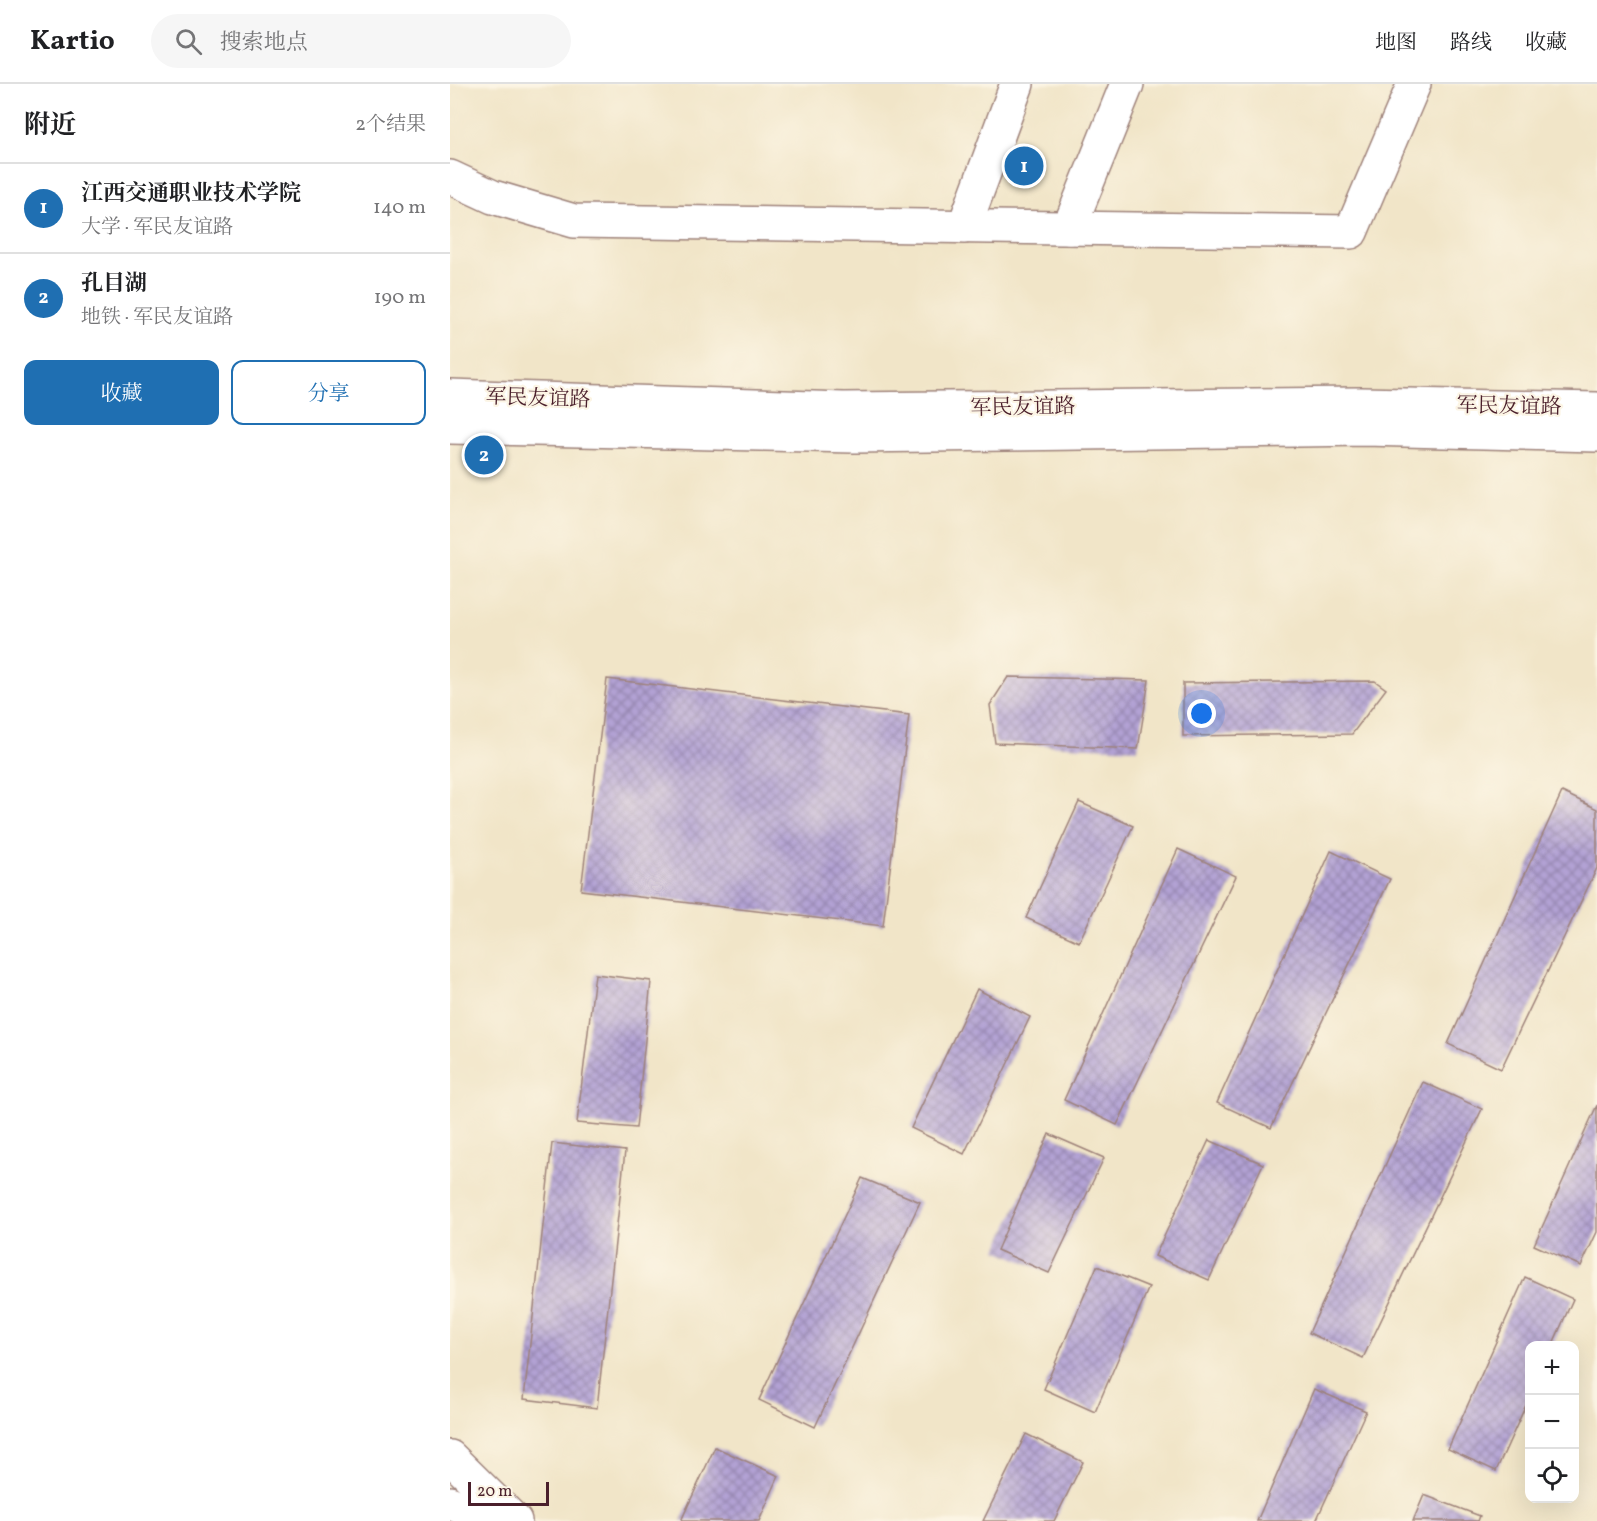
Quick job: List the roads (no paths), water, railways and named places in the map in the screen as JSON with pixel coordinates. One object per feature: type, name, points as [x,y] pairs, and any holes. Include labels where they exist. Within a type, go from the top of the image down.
[{"type":"street","points":[[964,226],[1017,84]]},
{"type":"street","points":[[1069,228],[1127,84]]},
{"type":"street","points":[[450,177],[493,197],[574,221],[1351,232],[1414,84]]},
{"type":"street","name":"军民友谊路","points":[[450,396],[843,409],[1361,404],[1597,409]]},
{"type":"street","name":"军民友谊路","points":[[450,427],[854,436],[1365,429],[1597,435]]},
{"type":"street","points":[[450,1457],[514,1521]]},
{"type":"street","points":[[450,1474],[497,1521]]},
{"type":"street","points":[[450,1503],[497,1521]]},
{"type":"place","name":"江西交通职业技术学院","points":[[1024,166]]},
{"type":"place","name":"孔目湖","points":[[484,455]]}]
